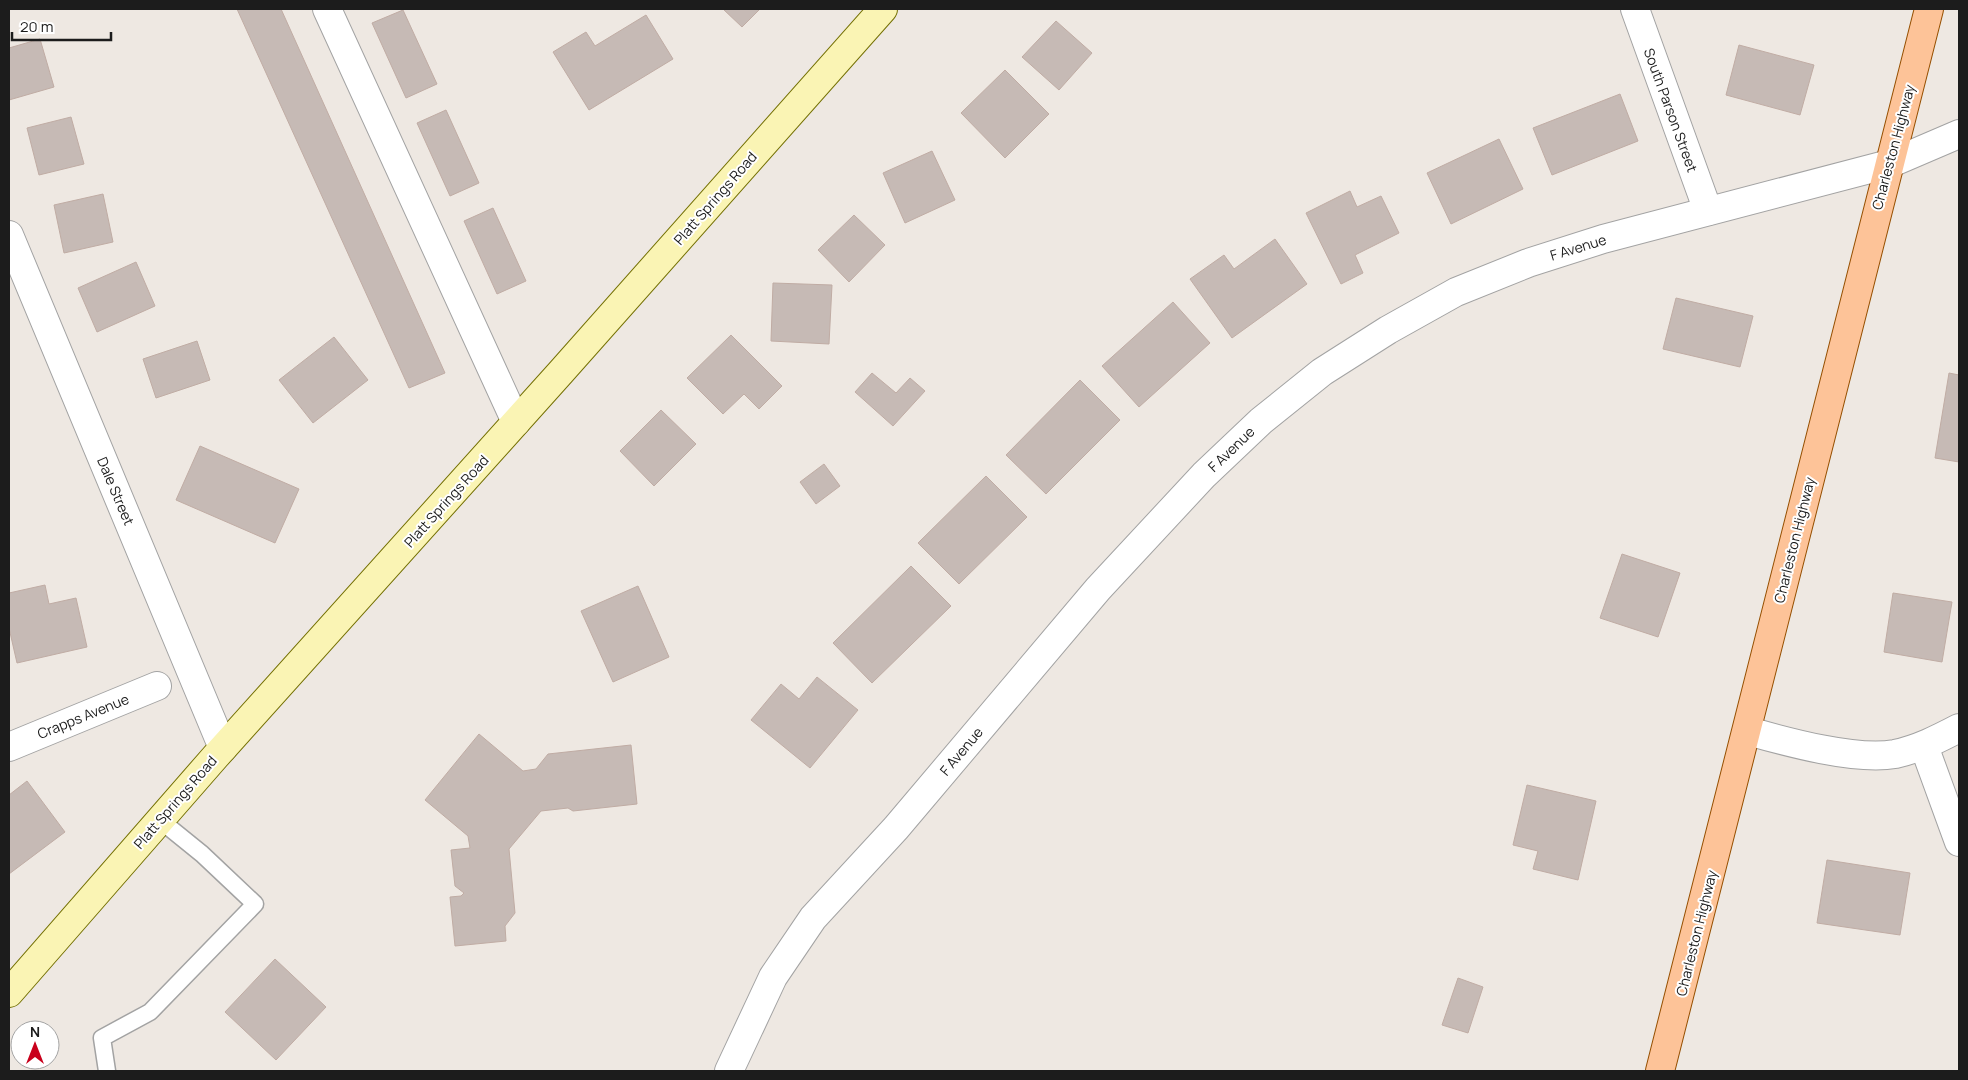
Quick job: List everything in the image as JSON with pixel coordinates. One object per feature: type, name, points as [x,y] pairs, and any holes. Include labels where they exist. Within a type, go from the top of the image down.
[{"type":"main road","name":"Platt Springs Road","points":[[9,993],[223,748],[883,9]]},
{"type":"main road","name":"Charleston Highway","points":[[1660,1071],[1748,731],[1888,164],[1929,9]]},
{"type":"street","points":[[327,9],[516,422]]},
{"type":"street","name":"South Parson Street","points":[[1635,9],[1708,211]]},
{"type":"street","name":"F Avenue","points":[[729,1071],[773,977],[813,918],[896,828],[1098,589],[1204,475],[1261,421],[1322,372],[1388,330],[1456,292],[1528,263],[1603,239],[1888,164],[1959,134]]},
{"type":"street","name":"Dale Street","points":[[9,235],[223,748]]},
{"type":"street","name":"Crapps Avenue","points":[[9,747],[157,686]]},
{"type":"street","points":[[1748,731],[1780,740],[1855,755],[1894,754],[1924,746],[1959,728]]},
{"type":"street","points":[[1924,746],[1959,842]]},
{"type":"lane","points":[[107,1071],[102,1038],[150,1012],[254,904],[202,854],[160,820]]},
{"type":"building","points":[[237,9],[281,9],[445,373],[409,388]]},
{"type":"building","points":[[723,9],[760,9],[742,27]]},
{"type":"building","points":[[403,10],[437,84],[406,98],[372,23]]},
{"type":"building","points":[[646,15],[673,59],[589,110],[553,52],[586,32],[595,46]]},
{"type":"building","points":[[1056,21],[1092,53],[1059,90],[1022,57]]},
{"type":"building","points":[[40,39],[54,87],[9,100],[9,48]]},
{"type":"building","points":[[1739,45],[1814,65],[1800,115],[1726,95]]},
{"type":"building","points":[[1005,70],[1049,114],[1005,158],[961,113]]},
{"type":"building","points":[[1620,94],[1638,141],[1552,175],[1533,128]]},
{"type":"building","points":[[446,110],[479,183],[450,196],[417,123]]},
{"type":"building","points":[[71,117],[84,164],[39,175],[27,128]]},
{"type":"building","points":[[1499,139],[1523,189],[1451,224],[1427,173]]},
{"type":"building","points":[[932,151],[955,200],[905,223],[883,173]]},
{"type":"building","points":[[1350,191],[1357,207],[1381,196],[1399,233],[1355,255],[1363,273],[1341,284],[1306,213]]},
{"type":"building","points":[[103,194],[113,242],[64,253],[54,205]]},
{"type":"building","points":[[493,208],[526,281],[497,294],[464,221]]},
{"type":"building","points":[[854,215],[885,245],[849,282],[818,250]]},
{"type":"building","points":[[1275,239],[1307,284],[1232,338],[1190,279],[1224,255],[1234,269]]},
{"type":"building","points":[[136,262],[155,306],[97,332],[78,288]]},
{"type":"building","points":[[773,283],[832,285],[829,344],[771,341]]},
{"type":"building","points":[[1676,298],[1753,316],[1740,367],[1663,349]]},
{"type":"building","points":[[1173,302],[1210,343],[1139,407],[1102,366]]},
{"type":"building","points":[[731,335],[782,386],[759,409],[744,394],[723,414],[687,378]]},
{"type":"building","points":[[334,337],[368,380],[313,423],[279,380]]},
{"type":"building","points":[[197,341],[210,380],[156,398],[143,359]]},
{"type":"building","points":[[872,373],[896,393],[910,378],[925,391],[893,426],[855,392]]},
{"type":"building","points":[[1949,373],[1959,375],[1959,462],[1935,458]]},
{"type":"building","points":[[1080,380],[1120,420],[1046,494],[1006,455]]},
{"type":"building","points":[[661,410],[696,444],[654,486],[620,451]]},
{"type":"building","points":[[200,446],[299,489],[275,543],[176,500]]},
{"type":"building","points":[[824,464],[840,486],[816,504],[800,482]]},
{"type":"building","points":[[986,476],[1027,517],[959,584],[918,543]]},
{"type":"building","points":[[1622,554],[1680,573],[1658,637],[1600,618]]},
{"type":"building","points":[[911,566],[951,606],[872,683],[833,643]]},
{"type":"building","points":[[45,585],[49,604],[76,598],[87,647],[17,663],[9,628],[9,593]]},
{"type":"building","points":[[638,586],[669,657],[613,682],[581,611]]},
{"type":"building","points":[[1893,593],[1952,602],[1942,662],[1884,652]]},
{"type":"building","points":[[817,677],[858,710],[810,768],[751,720],[781,684],[799,699]]},
{"type":"building","points":[[479,734],[523,771],[536,769],[548,754],[631,745],[637,804],[573,811],[568,808],[541,811],[509,849],[515,913],[505,926],[506,941],[455,946],[450,897],[461,896],[464,893],[455,886],[451,850],[470,848],[468,836],[425,800]]},
{"type":"building","points":[[27,781],[65,832],[9,874],[9,795]]},
{"type":"building","points":[[1527,785],[1596,801],[1578,880],[1533,869],[1538,851],[1513,845]]},
{"type":"building","points":[[1827,860],[1910,873],[1900,935],[1817,923]]},
{"type":"building","points":[[275,959],[326,1007],[276,1060],[225,1012]]},
{"type":"building","points":[[1458,978],[1483,987],[1468,1033],[1442,1025]]}]
